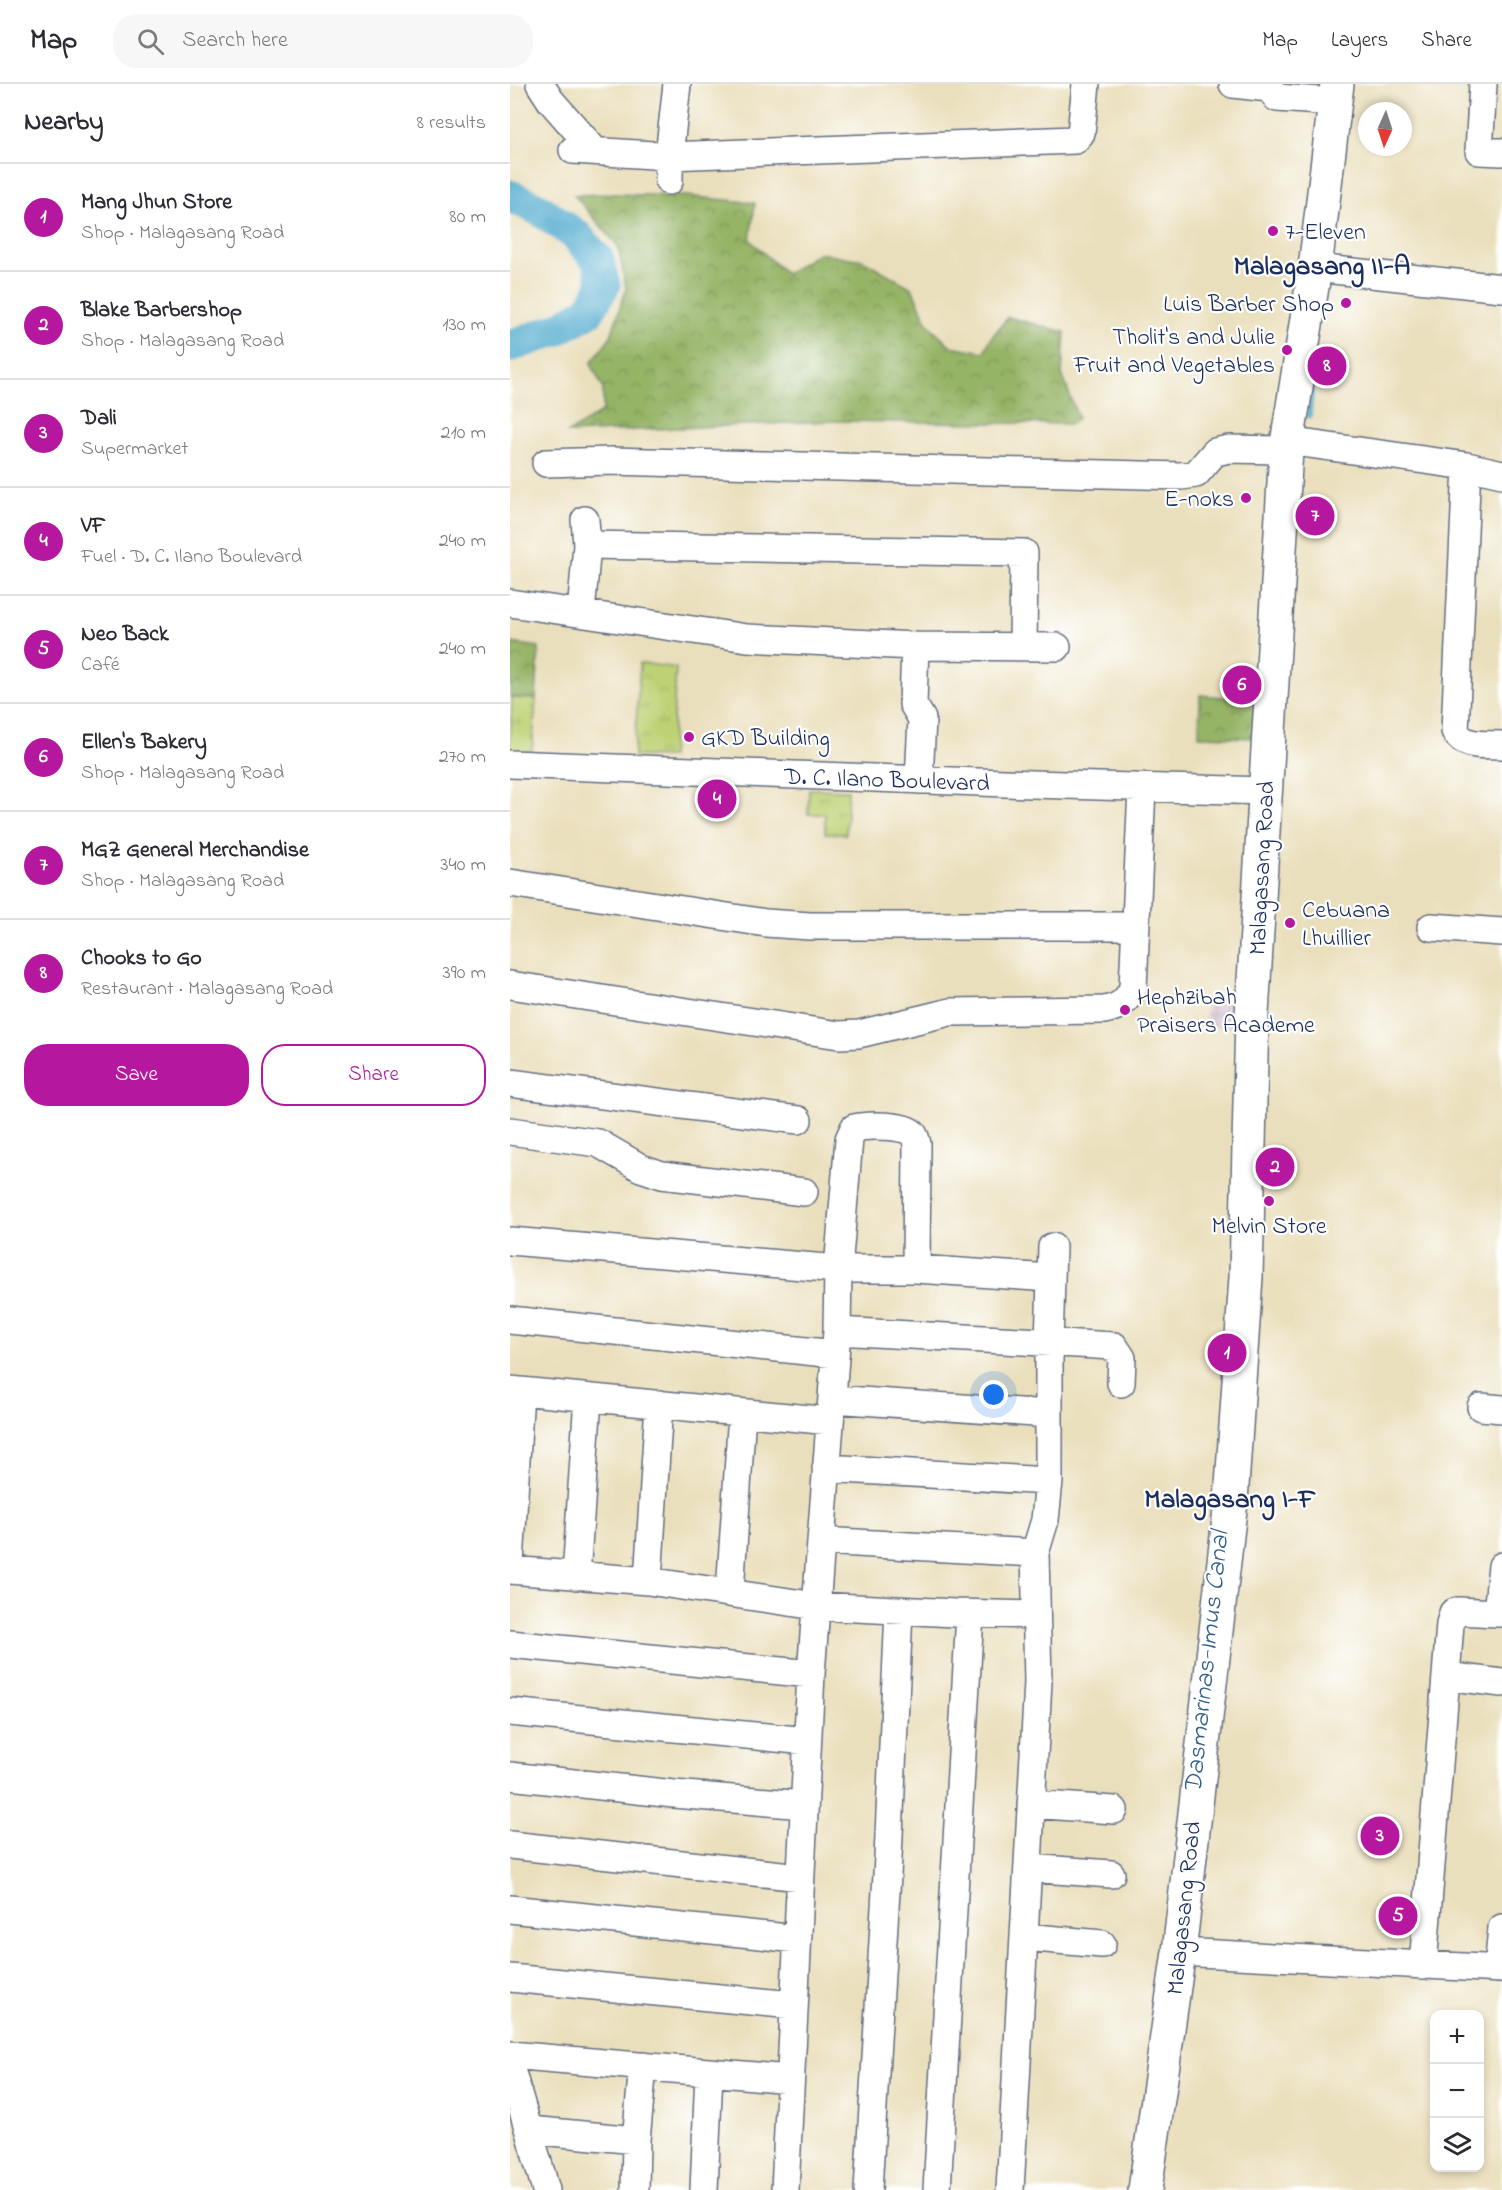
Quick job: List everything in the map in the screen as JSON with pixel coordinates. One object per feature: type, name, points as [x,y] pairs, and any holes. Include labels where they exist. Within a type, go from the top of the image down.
[{"type":"main road","name":"Malagasang Road","points":[[1145,2190],[1179,1952],[1231,1501],[1246,1269],[1252,1014],[1286,446],[1315,268],[1336,93]]},
{"type":"street","points":[[540,84],[583,150],[669,168],[1075,140],[1081,134],[1086,84]]},
{"type":"street","points":[[669,168],[677,84]]},
{"type":"street","points":[[1233,84],[1270,86],[1276,98],[1336,93]]},
{"type":"street","points":[[1483,84],[1479,151],[1502,152]]},
{"type":"street","points":[[1315,268],[1502,288]]},
{"type":"street","points":[[546,463],[634,462],[1181,476],[1196,474],[1215,452],[1229,449],[1286,446],[1467,466],[1502,474]]},
{"type":"street","points":[[1467,466],[1455,731],[1459,739],[1466,743],[1502,745]]},
{"type":"street","points":[[581,613],[586,533],[1024,553],[1023,647]]},
{"type":"street","points":[[510,603],[747,638],[915,646],[1057,647]]},
{"type":"street","points":[[910,780],[922,719],[914,704],[915,646]]},
{"type":"street","name":"D. C. Ilano Boulevard","points":[[510,764],[1265,791]]},
{"type":"street","points":[[510,985],[839,1035],[859,1034],[950,1012],[1104,1010],[1116,1007],[1126,1001],[1133,988],[1142,788]]},
{"type":"street","points":[[510,883],[766,923],[799,926],[1136,926]]},
{"type":"street","points":[[1431,927],[1502,932]]},
{"type":"street","points":[[510,1083],[798,1120]]},
{"type":"street","points":[[785,2190],[811,1674],[836,1342],[838,1269],[849,1139],[854,1128],[863,1126],[902,1128],[914,1135],[917,1144],[916,1269]]},
{"type":"street","points":[[510,1131],[598,1143],[641,1168],[662,1175],[804,1192]]},
{"type":"street","points":[[510,1241],[838,1269],[916,1269],[1051,1278]]},
{"type":"street","points":[[1010,2190],[1038,1682],[1035,1553],[1045,1520],[1049,1481],[1049,1344],[1053,1247]]},
{"type":"street","points":[[510,1320],[836,1342],[1114,1346],[1122,1358],[1121,1383]]},
{"type":"street","points":[[510,1564],[515,1391],[742,1413],[831,1410],[1048,1414]]},
{"type":"street","points":[[576,1576],[588,1398]]},
{"type":"street","points":[[648,1581],[659,1404]]},
{"type":"street","points":[[730,1592],[742,1413]]},
{"type":"street","points":[[826,1468],[1049,1481]]},
{"type":"street","points":[[821,1541],[1035,1553]]},
{"type":"street","points":[[1423,1966],[1450,1624],[1453,1613],[1458,1611],[1499,1613],[1502,1566]]},
{"type":"street","points":[[510,1570],[648,1581],[816,1606],[1036,1615]]},
{"type":"street","points":[[868,2190],[888,1870],[899,1611]]},
{"type":"street","points":[[937,2190],[970,1614]]},
{"type":"street","points":[[510,1644],[811,1674]]},
{"type":"street","points":[[1446,1676],[1502,1683]]},
{"type":"street","points":[[510,1712],[807,1741]]},
{"type":"street","points":[[510,1776],[674,1794],[804,1805]]},
{"type":"street","points":[[1031,1804],[1114,1810]]},
{"type":"street","points":[[510,1845],[801,1877]]},
{"type":"street","points":[[1028,1868],[1111,1874]]},
{"type":"street","points":[[510,1909],[797,1939]]},
{"type":"street","points":[[1179,1952],[1500,1969],[1502,1928]]},
{"type":"street","points":[[1024,1937],[1102,1944]]},
{"type":"street","points":[[510,1978],[793,2005]]},
{"type":"street","points":[[510,2055],[790,2079]]},
{"type":"street","points":[[510,2066],[546,2190]]},
{"type":"street","points":[[634,2190],[643,2066]]},
{"type":"street","points":[[704,2190],[709,2072]]},
{"type":"street","points":[[530,2130],[636,2140]]},
{"type":"shaded area","points":[[1206,999],[1237,1000],[1237,1027],[1205,1026]]},
{"type":"green space","points":[[574,195],[686,196],[755,203],[750,240],[786,274],[819,253],[863,260],[912,288],[928,324],[951,346],[984,352],[991,338],[1008,317],[1065,332],[1062,374],[1078,418],[1071,424],[830,421],[568,433],[603,411],[603,389],[591,363],[611,336],[626,289],[618,246]]},
{"type":"green space","points":[[510,643],[539,647],[536,699],[510,697]]},
{"type":"green space","points":[[640,663],[676,668],[671,757],[634,756]]},
{"type":"green space","points":[[1200,695],[1258,700],[1256,738],[1199,736]]},
{"type":"green space","points":[[512,698],[536,699],[532,752],[510,751]]},
{"type":"green space","points":[[809,789],[848,790],[846,834],[825,833],[825,814],[808,814]]},
{"type":"waterway","points":[[510,196],[540,210],[576,235],[598,260],[604,285],[589,311],[556,330],[510,346]]},
{"type":"waterway","name":"Dasmarinas-Imus Canal","points":[[1309,416],[1313,382]]},
{"type":"place","name":"7-Eleven","points":[[1273,231]]},
{"type":"place","name":"Luis Barber Shop","points":[[1346,303]]},
{"type":"place","name":"Tholit's and Julie Fruit and Vegetables","points":[[1287,350]]},
{"type":"place","name":"Chooks to Go","points":[[1327,366]]},
{"type":"place","name":"E-noks","points":[[1246,498]]},
{"type":"place","name":"MGZ General Merchandise","points":[[1315,516]]},
{"type":"place","name":"Ellen's Bakery","points":[[1242,685]]},
{"type":"place","name":"GKD Building","points":[[689,737]]},
{"type":"place","name":"VF","points":[[717,799]]},
{"type":"place","name":"Cebuana Lhuillier","points":[[1290,923]]},
{"type":"place","name":"Hephzibah Praisers Academe","points":[[1125,1010]]},
{"type":"place","name":"Blake Barbershop","points":[[1275,1167]]},
{"type":"place","name":"Melvin Store","points":[[1269,1201]]},
{"type":"place","name":"Mang Jhun Store","points":[[1227,1353]]},
{"type":"place","name":"Dali","points":[[1380,1836]]},
{"type":"place","name":"Neo Back","points":[[1398,1916]]},
{"type":"district","name":"Malagasang II-A","points":[[1322,265]]},
{"type":"district","name":"Malagasang I-F","points":[[1230,1498]]}]
